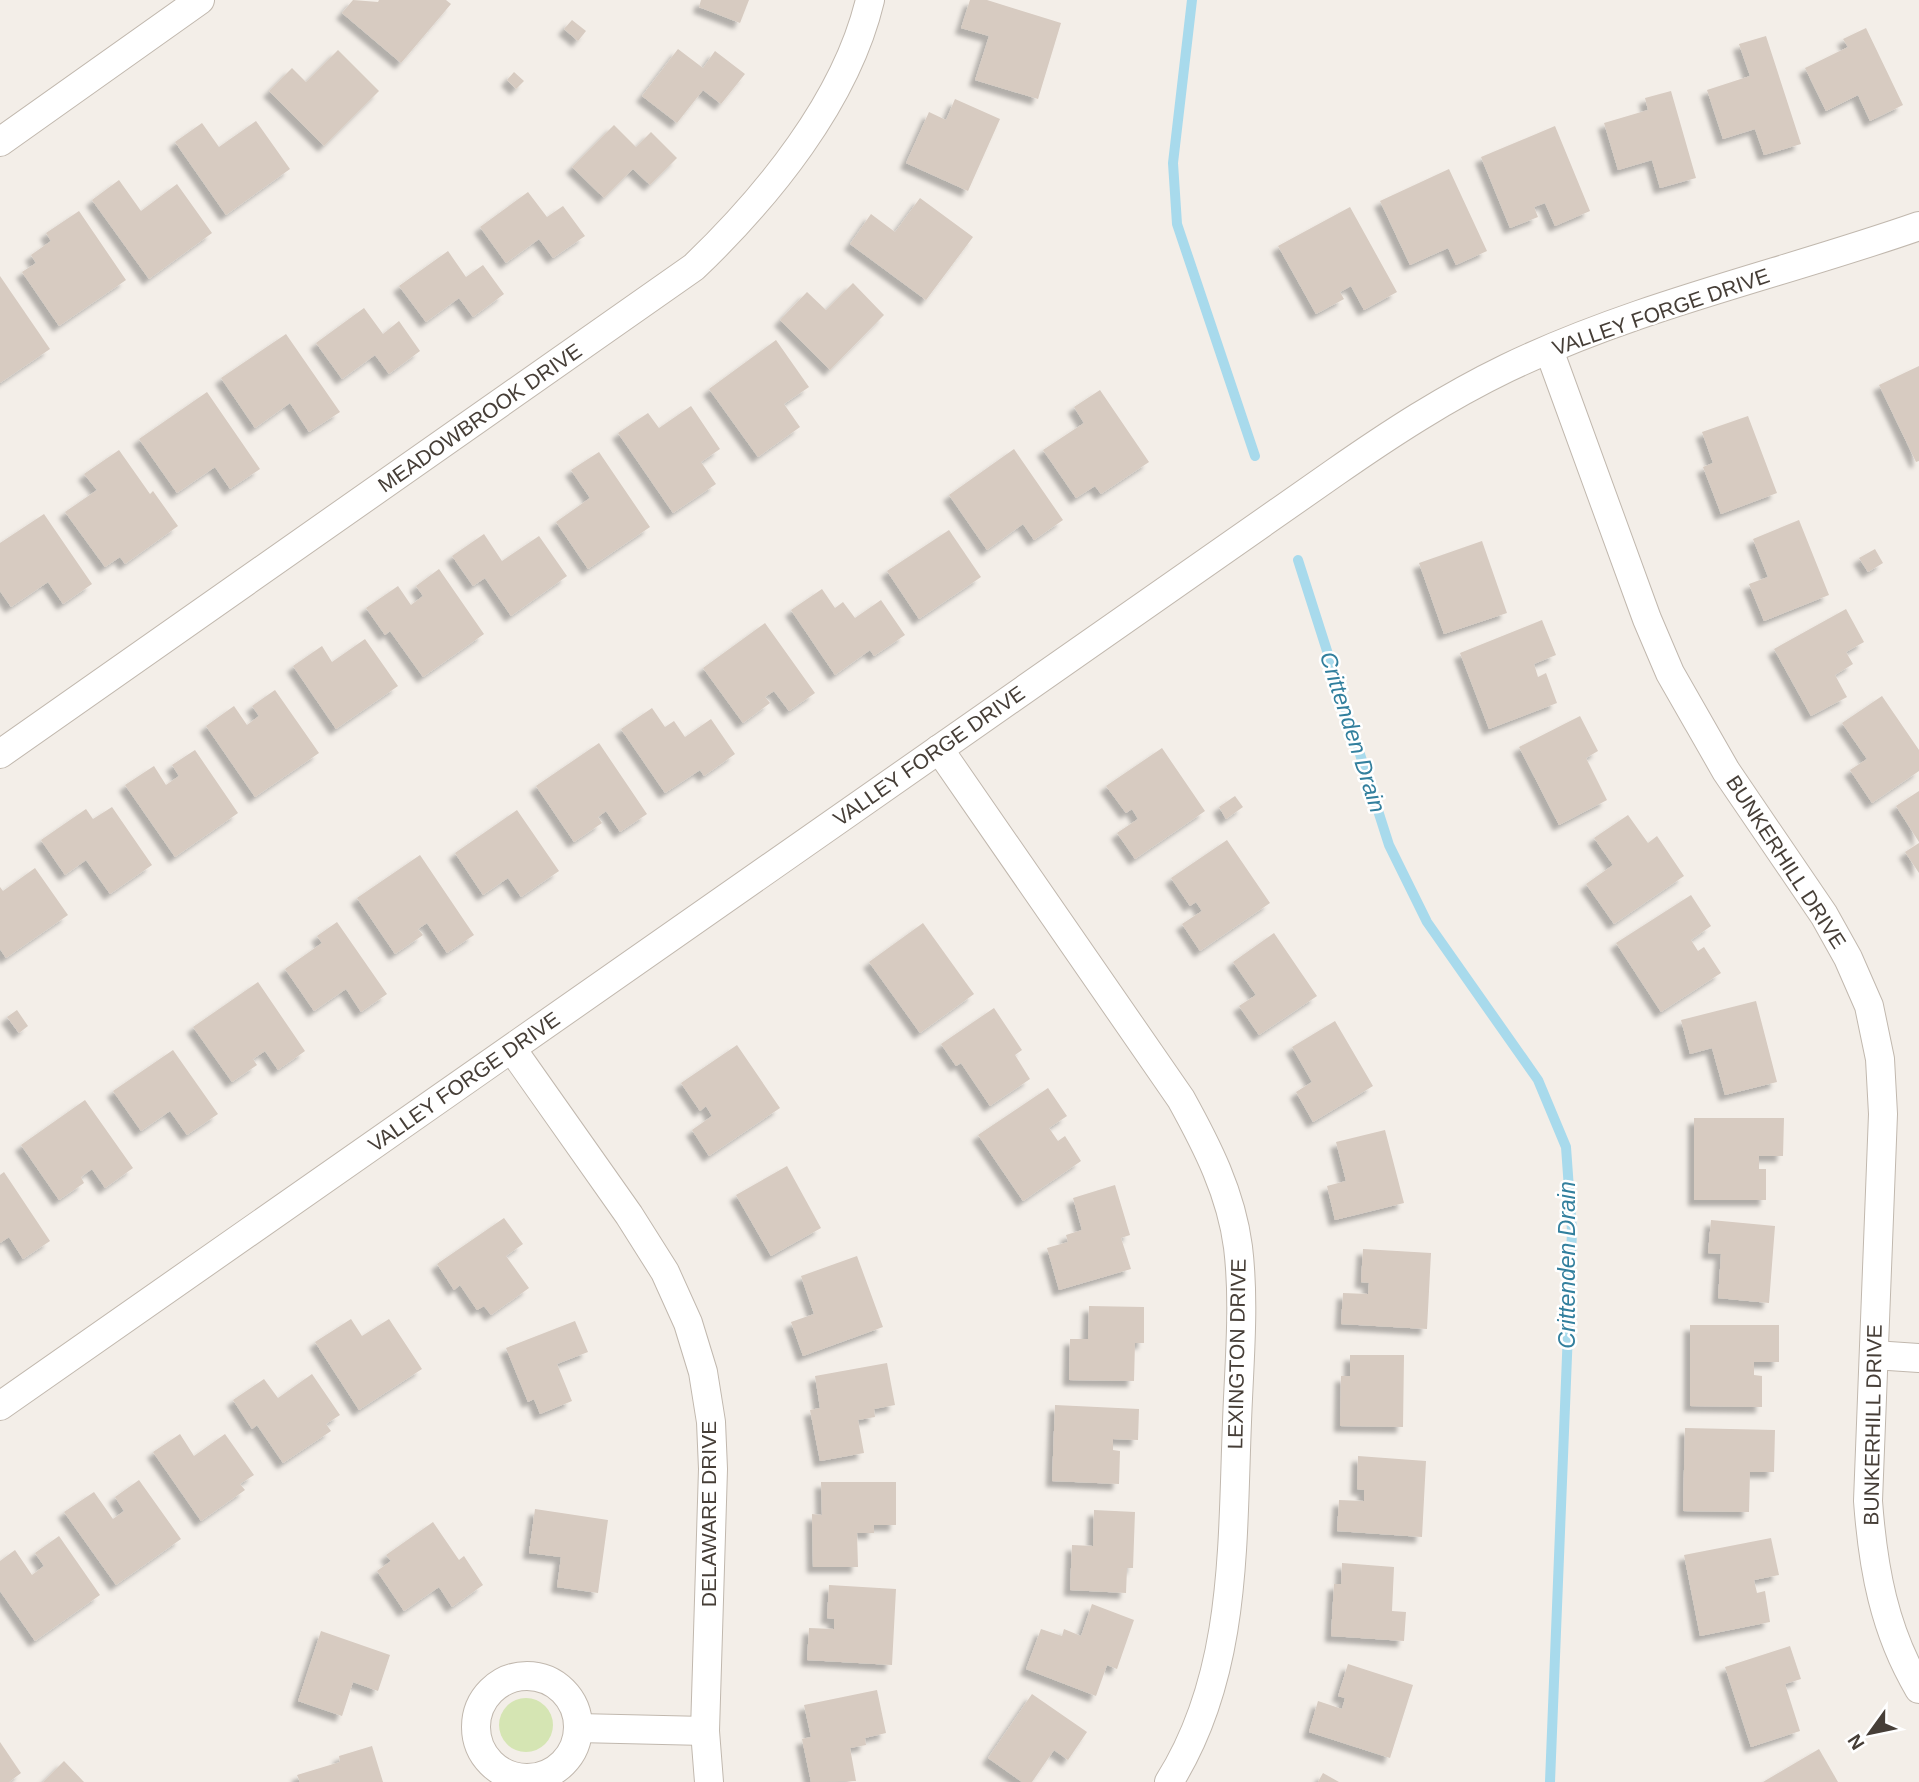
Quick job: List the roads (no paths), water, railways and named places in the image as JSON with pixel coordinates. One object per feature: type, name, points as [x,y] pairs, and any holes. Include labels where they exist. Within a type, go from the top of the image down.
[{"type":"street","points":[[0,142],[200,0]]},
{"type":"street","name":"MEADOWBROOK DRIVE","points":[[0,754],[694,267],[762,197],[800,145],[829,99],[848,59],[870,0]]},
{"type":"street","name":"VALLEY FORGE DRIVE","points":[[0,1406],[1395,431],[1451,396],[1607,326],[1919,226]]},
{"type":"street","name":"BUNKERHILL DRIVE","points":[[1549,350],[1647,619],[1670,673],[1726,771],[1824,915],[1848,958],[1869,1006],[1881,1059],[1883,1114],[1868,1501],[1872,1554],[1881,1600],[1896,1646],[1919,1689]]},
{"type":"street","name":"LEXINGTON DRIVE","points":[[939,749],[1181,1099],[1208,1148],[1221,1181],[1238,1246],[1241,1301],[1231,1569],[1226,1623],[1213,1685],[1195,1735],[1168,1782]]},
{"type":"street","name":"DELAWARE DRIVE","points":[[512,1049],[629,1214],[665,1272],[688,1323],[703,1372],[711,1422],[713,1469],[705,1731],[709,1782]]},
{"type":"street","points":[[1874,1355],[1919,1358]]},
{"type":"street","points":[[578,1728],[705,1731]]},
{"type":"waterway","name":"Crittenden Drain","points":[[1192,0],[1173,163],[1177,224],[1255,456]]},
{"type":"waterway","name":"Crittenden Drain","points":[[1298,560],[1389,845],[1427,922],[1538,1080],[1566,1147],[1572,1231],[1550,1782]]}]
